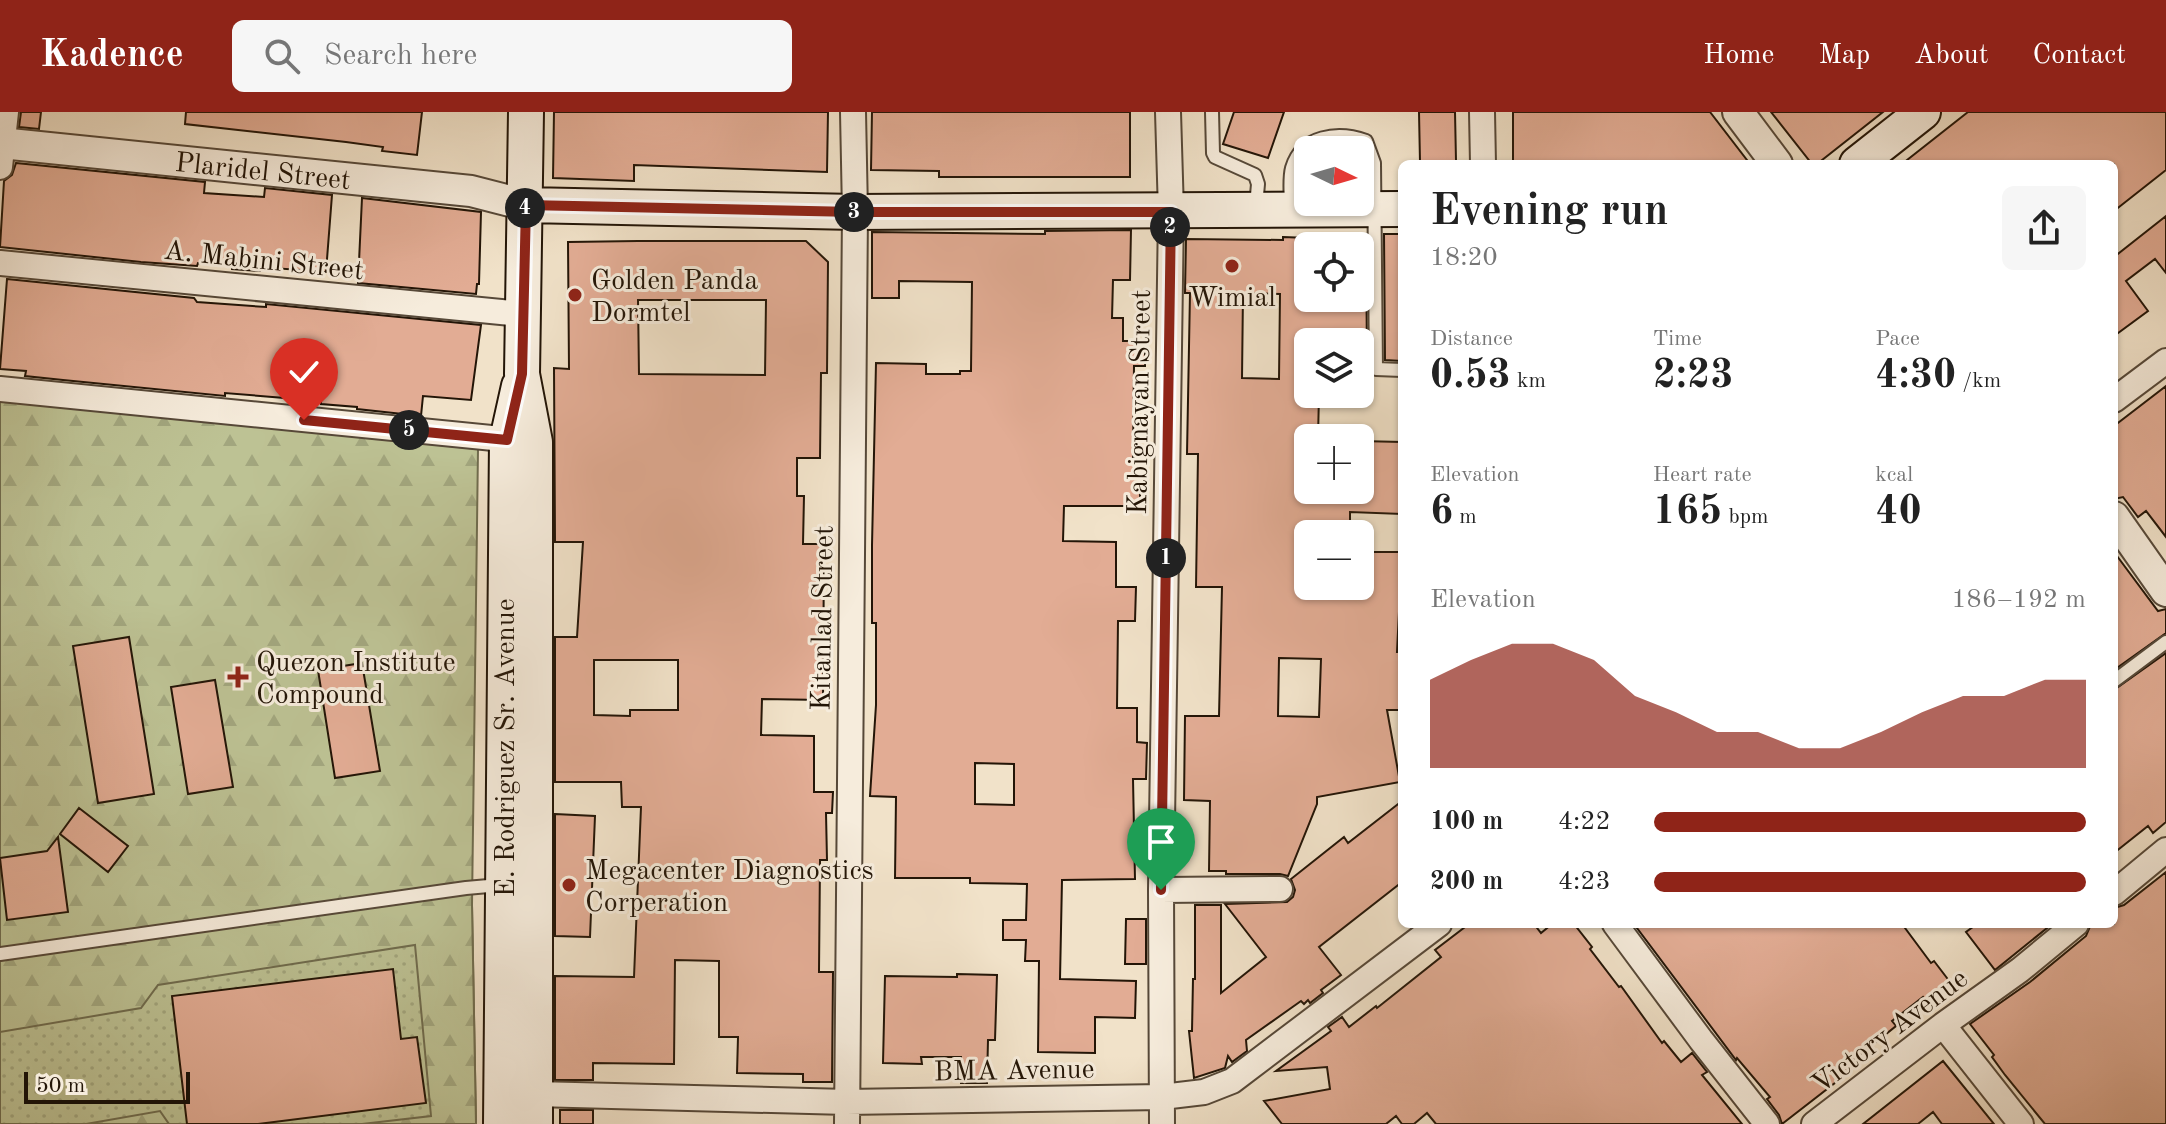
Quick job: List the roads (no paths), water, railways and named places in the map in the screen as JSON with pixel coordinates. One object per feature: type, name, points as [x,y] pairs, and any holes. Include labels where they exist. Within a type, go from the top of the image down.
[{"type":"main road","name":"E. Rodriguez Sr. Avenue","points":[[501,1124],[503,885],[521,441],[526,112]]},
{"type":"main road","points":[[1862,160],[1923,112]]},
{"type":"main road","points":[[526,205],[855,212],[1388,209]]},
{"type":"main road","name":"E. Rodriguez Sr. Avenue","points":[[521,441],[535,1109]]},
{"type":"street","points":[[1,152],[6,112]]},
{"type":"street","name":"Kitanlad Street","points":[[847,1113],[855,212],[853,112]]},
{"type":"street","name":"Kabignayan Street","points":[[1162,1124],[1161,890],[1171,212],[1168,112]]},
{"type":"street","points":[[1482,112],[1483,160]]},
{"type":"street","points":[[1738,112],[1774,160]]},
{"type":"street","name":"Plaridel Street","points":[[1,152],[471,191],[526,205]]},
{"type":"street","name":"A. Mabini Street","points":[[0,263],[522,314]]},
{"type":"street","points":[[2118,397],[2166,361]]},
{"type":"street","points":[[0,389],[521,441]]},
{"type":"street","points":[[2118,523],[2166,591]]},
{"type":"street","points":[[2118,890],[2166,850]]},
{"type":"street","points":[[1161,890],[1280,889]]},
{"type":"street","name":"BMA Avenue","points":[[535,1109],[847,1113],[1162,1097],[1204,1092],[1232,1081],[1434,928]]},
{"type":"street","points":[[1618,928],[1767,1124]]},
{"type":"street","name":"Victory Avenue","points":[[1814,1124],[2020,970],[2071,928]]},
{"type":"street","points":[[1943,1025],[2021,1124]]},
{"type":"lane","points":[[1212,112],[1213,153],[1215,157],[1255,175],[1258,184],[1256,210]]},
{"type":"lane","points":[[1291,209],[1292,168],[1305,144],[1321,138],[1350,135],[1366,141],[1388,209],[1376,369],[1398,370]]},
{"type":"lane","points":[[2118,678],[2166,642]]},
{"type":"lane","points":[[0,954],[503,885]]},
{"type":"place","name":"Wimial","points":[[1232,266]]},
{"type":"place","name":"Golden Panda Dormtel","points":[[575,295]]},
{"type":"place","name":"Quezon Institute Compound","points":[[238,677]]},
{"type":"place","name":"Megacenter Diagnostics Corperation","points":[[569,885]]}]
